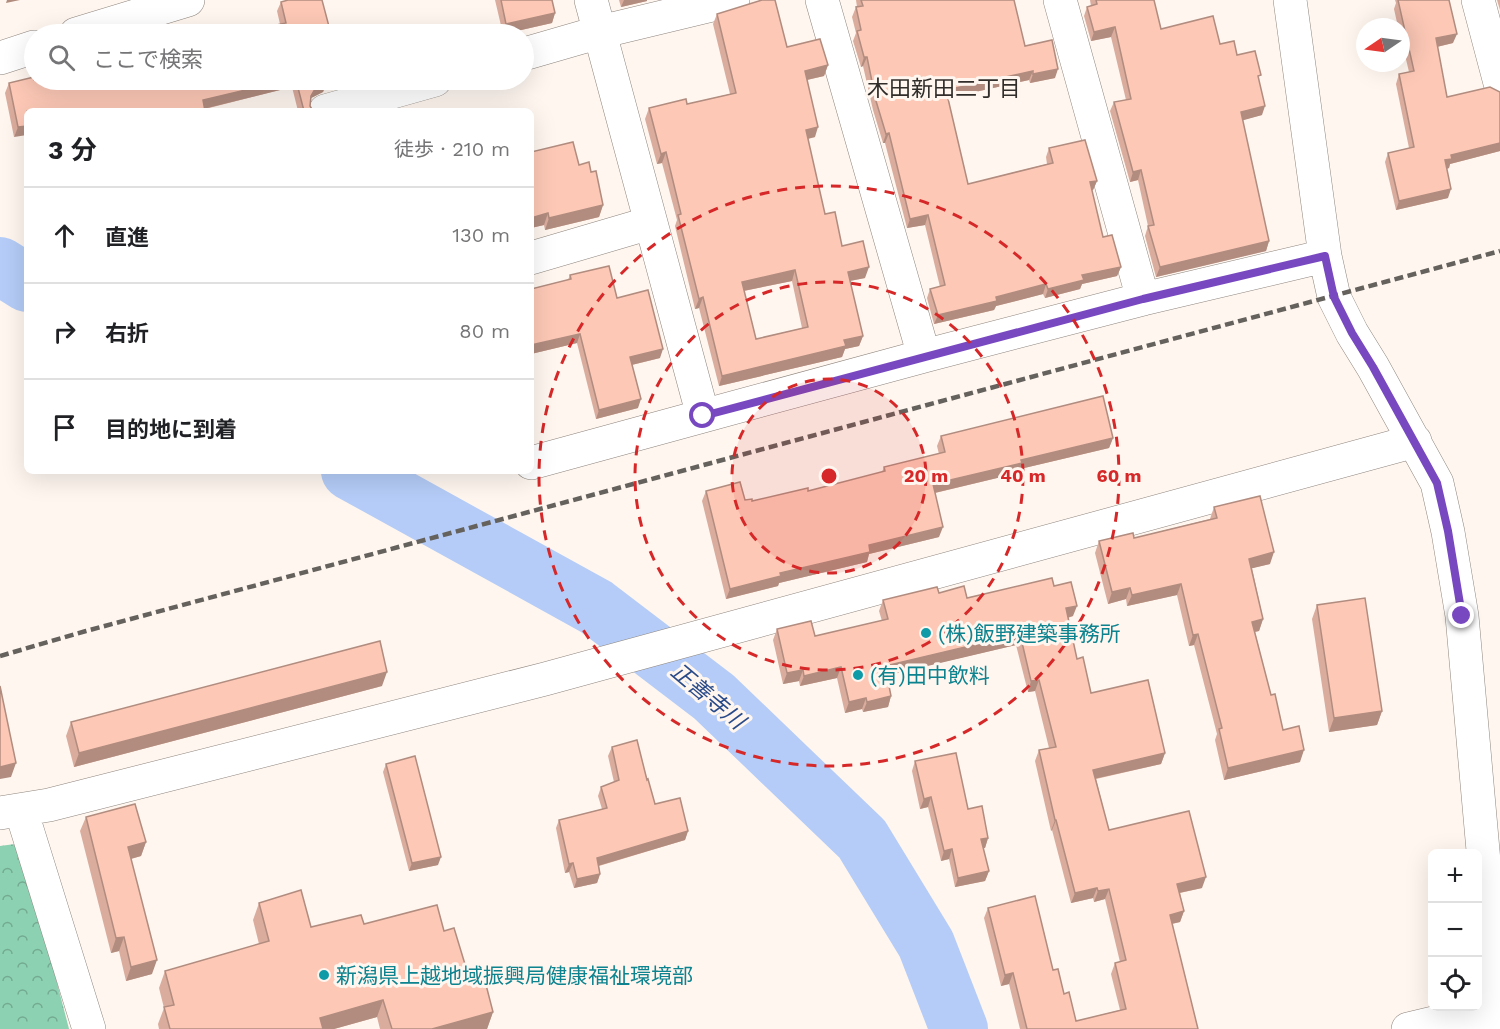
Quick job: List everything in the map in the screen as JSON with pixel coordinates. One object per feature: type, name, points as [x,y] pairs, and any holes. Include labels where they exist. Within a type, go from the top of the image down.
[{"type":"street","points":[[109,24],[188,0]]},
{"type":"street","points":[[591,0],[703,416]]},
{"type":"street","points":[[534,51],[600,32],[733,0]]},
{"type":"street","points":[[822,0],[924,356]]},
{"type":"street","points":[[1060,0],[1143,299]]},
{"type":"street","points":[[1290,0],[1325,256],[1334,297],[1437,483],[1448,531],[1462,616],[1498,1019],[1408,1029]]},
{"type":"street","points":[[1478,0],[1500,83]]},
{"type":"street","points":[[336,108],[400,90]]},
{"type":"street","points":[[534,257],[650,223]]},
{"type":"street","points":[[534,463],[924,356],[1143,299],[1325,256]]},
{"type":"street","points":[[89,1029],[10,812],[61,802],[545,679],[1415,441]]},
{"type":"green space","points":[[15,844],[39,913],[69,1029],[0,1029],[0,846]]},
{"type":"building","points":[[322,0],[328,24],[281,24],[286,23],[281,2]]},
{"type":"building","points":[[501,0],[552,0],[555,13],[506,24]]},
{"type":"building","points":[[762,0],[775,0],[787,47],[820,39],[828,65],[805,71],[818,127],[806,130],[825,214],[835,212],[842,246],[863,241],[869,267],[848,272],[863,336],[844,340],[846,346],[722,376],[703,297],[699,299],[678,215],[681,214],[666,152],[661,154],[649,108],[686,99],[687,104],[736,93],[717,14]],"holes":[[[795,270],[808,327],[756,339],[742,282]]]},
{"type":"building","points":[[861,0],[1014,0],[1025,46],[1052,40],[1058,69],[1033,74],[1033,71],[946,90],[968,184],[1053,163],[1049,148],[1085,140],[1097,181],[1090,182],[1103,237],[1112,235],[1121,267],[1082,275],[1084,280],[1048,289],[1046,284],[996,297],[997,301],[938,315],[930,289],[945,285],[928,215],[910,219],[889,133],[886,134],[876,101],[867,57],[864,57],[857,31],[861,30],[856,7],[863,6]]},
{"type":"building","points":[[1096,0],[1154,0],[1161,29],[1213,16],[1220,44],[1234,41],[1237,55],[1255,51],[1265,106],[1241,112],[1269,241],[1160,267],[1148,226],[1154,225],[1141,170],[1133,172],[1114,102],[1131,99],[1115,27],[1094,32],[1087,7],[1097,4]]},
{"type":"building","points":[[1398,0],[1449,0],[1457,34],[1436,38],[1447,97],[1490,87],[1500,92],[1500,143],[1451,155],[1452,159],[1445,160],[1451,189],[1399,201],[1388,153],[1414,147],[1399,74],[1414,71],[1410,53],[1410,18],[1402,18]]},
{"type":"building","points":[[24,79],[24,90],[246,90],[203,100],[204,108],[24,108],[24,126],[18,127],[9,83]]},
{"type":"building","points":[[299,90],[314,90],[311,96],[311,108],[303,108]]},
{"type":"building","points":[[573,142],[579,165],[589,162],[591,172],[596,171],[603,205],[549,218],[548,213],[534,217],[534,151]]},
{"type":"building","points":[[609,266],[617,298],[648,290],[663,349],[630,357],[641,399],[599,410],[580,334],[534,344],[534,288],[571,279],[570,275]]},
{"type":"building","points":[[1103,396],[1113,438],[933,484],[943,527],[869,545],[870,552],[780,573],[781,576],[730,589],[706,491],[740,482],[745,500],[752,499],[752,501],[808,488],[808,491],[885,471],[884,467],[945,452],[941,436]]},
{"type":"building","points":[[1260,496],[1274,552],[1249,559],[1263,619],[1252,622],[1271,695],[1275,694],[1283,730],[1299,726],[1304,750],[1228,768],[1219,729],[1222,728],[1198,634],[1193,635],[1181,584],[1132,595],[1130,588],[1112,592],[1099,541],[1133,533],[1134,538],[1217,518],[1214,507]]},
{"type":"building","points":[[1052,578],[1054,586],[1071,582],[1077,606],[1066,608],[1077,659],[1083,657],[1091,693],[1148,680],[1165,753],[1093,770],[1109,830],[1189,811],[1206,877],[1177,884],[1184,911],[1170,915],[1198,1029],[1027,1029],[1013,973],[1005,975],[988,908],[1035,896],[1053,970],[1058,969],[1064,994],[1069,992],[1076,1021],[1126,1009],[1115,963],[1126,960],[1109,889],[1098,891],[1097,888],[1075,893],[1039,750],[1056,747],[1039,680],[1031,681],[1020,634],[885,666],[891,696],[867,702],[866,698],[849,702],[841,667],[804,676],[803,670],[787,673],[777,629],[811,621],[815,636],[888,619],[883,600],[937,587],[939,593],[964,586],[967,598]]},
{"type":"building","points":[[1365,598],[1382,711],[1334,718],[1317,605]]},
{"type":"building","points":[[380,641],[387,672],[79,753],[71,722]]},
{"type":"building","points":[[0,686],[16,763],[0,767]]},
{"type":"building","points":[[637,740],[655,804],[680,798],[688,831],[597,858],[600,874],[577,879],[573,863],[569,864],[559,820],[607,808],[601,787],[619,780],[612,747]]},
{"type":"building","points":[[956,753],[968,809],[982,806],[988,838],[981,839],[989,871],[958,878],[952,849],[944,851],[931,797],[924,799],[915,761]]},
{"type":"building","points":[[415,756],[441,857],[412,863],[386,764]]},
{"type":"building","points":[[135,804],[146,842],[128,847],[157,960],[131,967],[124,937],[116,938],[86,817]]},
{"type":"building","name":"新潟県上越地域振興局健康福祉環境部","points":[[301,890],[311,927],[361,915],[364,924],[437,905],[444,931],[454,928],[471,984],[485,981],[493,1012],[432,1029],[392,1029],[383,1000],[320,1018],[323,1029],[170,1029],[164,1007],[174,1005],[165,971],[269,941],[259,903]]},
{"type":"waterway","name":"正善寺川","points":[[0,266],[24,281]]},
{"type":"waterway","name":"正善寺川","points":[[355,474],[596,607],[714,697],[862,839],[926,944],[959,1029]]},
{"type":"railway","points":[[0,656],[1500,251]]},
{"type":"place","name":"(株)飯野建築事務所","points":[[926,633]]},
{"type":"place","name":"(有)田中飲料","points":[[858,675]]},
{"type":"place","name":"新潟県上越地域振興局健康福祉環境部","points":[[324,975]]},
{"type":"district","name":"木田新田二丁目","points":[[944,88]]},
{"type":"route","points":[[703,416],[1143,299],[1325,256],[1334,297],[1437,483],[1448,531],[1462,616]]}]
